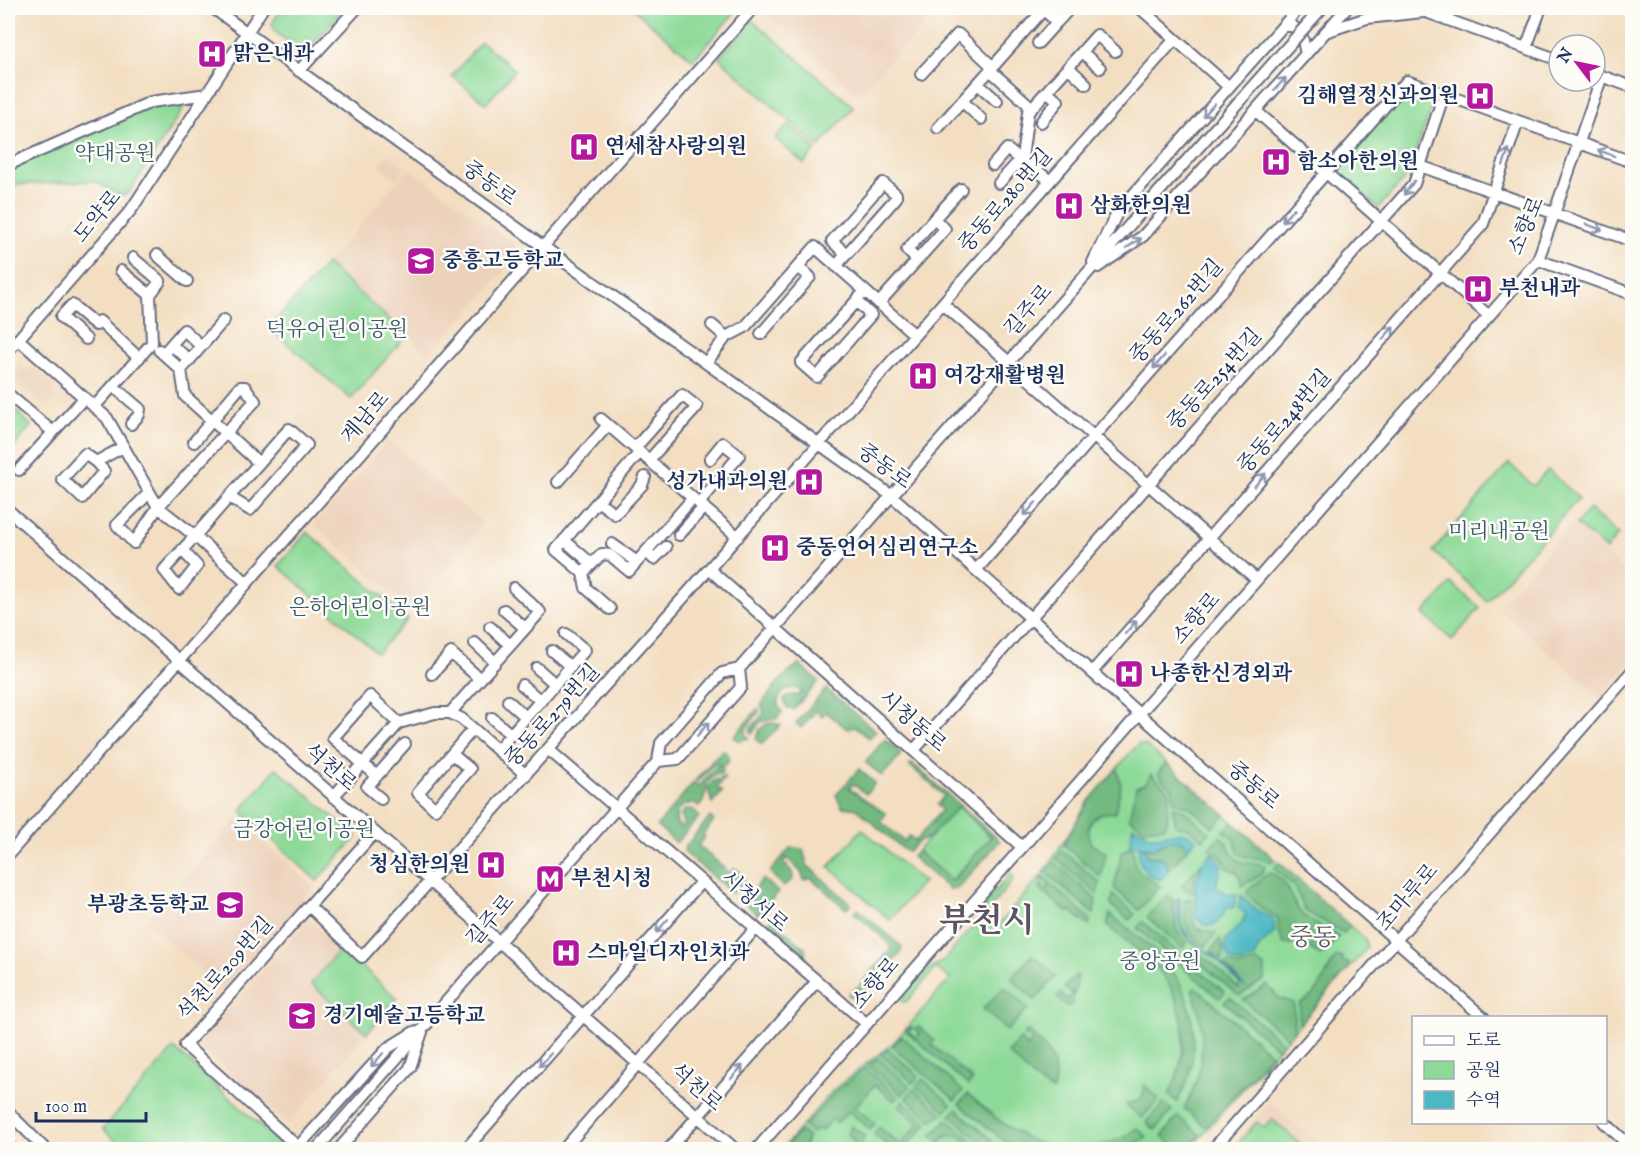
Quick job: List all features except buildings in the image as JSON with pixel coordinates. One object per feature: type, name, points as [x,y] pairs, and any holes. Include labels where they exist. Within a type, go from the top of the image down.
[{"type":"street","name":"중동로","points":[[213,8],[892,496],[977,568],[1483,1016]]},
{"type":"street","name":"도약로","points":[[8,351],[131,210],[263,8]]},
{"type":"street","points":[[299,71],[357,8]]},
{"type":"street","name":"계남로","points":[[8,855],[753,8]]},
{"type":"street","points":[[938,128],[1044,8],[1057,22]]},
{"type":"street","points":[[1140,8],[1229,87]]},
{"type":"street","name":"길주로","points":[[1086,276],[1117,213],[1229,87],[1286,17],[1299,8]]},
{"type":"street","name":"길주로","points":[[316,1149],[658,761],[661,743],[722,673],[739,669],[1322,8]]},
{"type":"street","name":"길주로","points":[[1086,276],[1143,236],[1347,8]]},
{"type":"street","points":[[1415,8],[1426,10],[1547,56]]},
{"type":"street","points":[[1526,48],[1541,8]]},
{"type":"street","points":[[1038,44],[1069,9]]},
{"type":"street","points":[[1327,31],[1367,18],[1426,10]]},
{"type":"street","points":[[1286,17],[1292,26],[1301,32],[1306,54]]},
{"type":"street","points":[[921,74],[958,34],[1029,105],[1021,159],[999,183]]},
{"type":"street","points":[[1030,110],[1097,35],[1115,51]]},
{"type":"street","name":"중동로280번길","points":[[819,445],[1175,39]]},
{"type":"street","points":[[1082,52],[1100,68]]},
{"type":"street","points":[[1068,67],[1086,84]]},
{"type":"street","points":[[1607,77],[1632,87]]},
{"type":"street","name":"중동로262번길","points":[[977,568],[1407,81],[1444,94]]},
{"type":"street","points":[[978,84],[997,101]]},
{"type":"street","points":[[1041,122],[1058,101],[1047,91]]},
{"type":"street","name":"소향로","points":[[756,1149],[1538,261],[1579,142],[1593,93]]},
{"type":"street","points":[[8,165],[151,102],[207,94]]},
{"type":"street","points":[[1444,94],[1632,162]]},
{"type":"street","name":"중동로254번길","points":[[914,750],[1414,184],[1444,94]]},
{"type":"street","points":[[962,101],[981,119]]},
{"type":"street","points":[[1256,111],[1489,316]]},
{"type":"street","name":"중동로248번길","points":[[1093,671],[1484,224],[1518,121]]},
{"type":"street","points":[[993,165],[1007,149],[1050,181]]},
{"type":"street","points":[[1420,166],[1632,241]]},
{"type":"street","points":[[836,266],[896,198],[896,194],[883,183],[832,241],[846,254]]},
{"type":"street","points":[[879,303],[945,229],[934,219],[961,189]]},
{"type":"street","points":[[706,363],[726,337],[745,327],[815,247],[915,336]]},
{"type":"street","points":[[157,255],[187,281]]},
{"type":"street","points":[[133,258],[159,279]]},
{"type":"street","points":[[1538,261],[1632,294]]},
{"type":"street","points":[[94,407],[152,344],[150,295],[160,281],[159,279],[170,267]]},
{"type":"street","points":[[761,334],[810,277],[798,267]]},
{"type":"street","points":[[121,271],[150,295]]},
{"type":"street","points":[[856,301],[871,315],[817,377],[801,363],[856,301],[865,291]]},
{"type":"street","points":[[943,303],[1257,580]]},
{"type":"street","points":[[86,339],[61,317],[72,305],[96,325],[99,321],[139,358]]},
{"type":"street","points":[[181,370],[224,320]]},
{"type":"street","points":[[712,325],[726,337]]},
{"type":"street","points":[[163,354],[184,330],[201,346]]},
{"type":"street","points":[[18,339],[107,418],[158,507],[195,536],[247,583]]},
{"type":"street","points":[[152,344],[181,370],[185,396],[210,422],[225,432],[259,463]]},
{"type":"street","points":[[171,345],[190,360]]},
{"type":"street","points":[[113,386],[140,409],[139,415],[131,424]]},
{"type":"street","points":[[149,493],[117,525],[134,543],[158,507],[255,401],[245,387],[240,387],[194,442]]},
{"type":"street","points":[[8,394],[53,432]]},
{"type":"street","points":[[610,609],[586,588],[583,573],[556,550],[682,395],[697,407],[649,460]]},
{"type":"street","points":[[19,470],[84,398]]},
{"type":"street","points":[[558,482],[604,422],[738,537]]},
{"type":"street","points":[[182,550],[229,496],[289,429],[307,445],[250,510],[229,496]]},
{"type":"street","points":[[583,573],[602,554],[610,555],[629,571],[699,503],[739,456],[723,443],[710,459]]},
{"type":"street","name":"중동로279번길","points":[[309,906],[362,957],[526,776],[819,445]]},
{"type":"street","points":[[96,462],[123,447]]},
{"type":"street","points":[[598,501],[615,514],[642,485],[645,477]]},
{"type":"street","points":[[679,535],[699,503]]},
{"type":"street","name":"석천로","points":[[8,510],[736,1149]]},
{"type":"street","points":[[564,540],[592,564]]},
{"type":"street","points":[[612,544],[637,562]]},
{"type":"street","points":[[646,552],[654,559],[666,547]]},
{"type":"street","name":"시청동로","points":[[709,569],[1022,847]]},
{"type":"street","points":[[450,713],[540,612],[514,588]]},
{"type":"street","points":[[504,610],[525,628]]},
{"type":"street","points":[[490,627],[510,645]]},
{"type":"street","points":[[497,750],[585,650],[566,634]]},
{"type":"street","points":[[476,644],[495,662]]},
{"type":"street","points":[[552,651],[571,667]]},
{"type":"street","points":[[432,674],[451,653],[480,679]]},
{"type":"street","points":[[537,668],[555,684]]},
{"type":"street","name":"길주로","points":[[658,761],[678,759],[741,687],[739,669]]},
{"type":"street","name":"조마루로","points":[[1212,1149],[1632,670]]},
{"type":"street","points":[[522,685],[541,701]]},
{"type":"street","points":[[377,776],[333,738],[370,696],[399,723]]},
{"type":"street","points":[[507,701],[526,717]]},
{"type":"street","points":[[333,797],[399,723],[435,713],[450,713],[473,729],[526,776]]},
{"type":"street","points":[[492,718],[511,735]]},
{"type":"street","points":[[452,754],[470,769],[435,809],[418,793],[473,729]]},
{"type":"street","points":[[381,799],[367,787],[405,744]]},
{"type":"street","name":"시청서로","points":[[549,750],[867,1024]]},
{"type":"street","points":[[336,768],[350,779]]},
{"type":"street","name":"석천로209번길","points":[[296,1148],[185,1045],[374,833]]},
{"type":"street","points":[[465,1149],[583,1016],[675,905],[701,882]]},
{"type":"street","points":[[563,1149],[755,929]]},
{"type":"street","points":[[668,1149],[817,981]]},
{"type":"street","name":"길주로","points":[[296,1148],[388,1048],[424,1026]]},
{"type":"street","name":"길주로","points":[[338,1149],[410,1068],[424,1026]]},
{"type":"street","points":[[8,1112],[46,1149]]},
{"type":"street","points":[[1606,1124],[1632,1148]]},
{"type":"street","points":[[8,1145],[12,1149]]},
{"type":"shaded area","points":[[766,8],[940,8],[858,94],[763,10]]},
{"type":"shaded area","points":[[389,154],[406,168],[396,180],[379,165]]},
{"type":"shaded area","name":"중흥고등학교","points":[[409,168],[515,244],[517,257],[429,355],[326,264]]},
{"type":"shaded area","points":[[21,365],[26,371],[31,366],[56,388],[52,392],[58,397],[49,406],[45,402],[42,405],[11,377]]},
{"type":"shaded area","points":[[388,441],[484,524],[410,608],[314,524]]},
{"type":"shaded area","points":[[1573,523],[1632,578],[1632,660],[1601,697],[1497,608]]},
{"type":"shaded area","name":"부광초등학교","points":[[237,819],[314,887],[232,980],[221,988],[146,922]]},
{"type":"shaded area","points":[[856,920],[885,945],[874,958],[845,933]]},
{"type":"shaded area","name":"경기예술고등학교","points":[[313,923],[397,998],[288,1124],[201,1048],[201,1040],[305,924]]},
{"type":"shaded area","points":[[1269,1102],[1324,1149],[1227,1150]]},
{"type":"green space","points":[[282,8],[344,8],[309,49],[299,50],[275,32],[272,23]]},
{"type":"green space","points":[[632,8],[739,8],[693,60]]},
{"type":"green space","points":[[752,20],[854,107],[819,147],[719,58]]},
{"type":"green space","points":[[481,42],[515,70],[486,104],[452,76]]},
{"type":"green space","points":[[1405,93],[1434,101],[1407,176],[1378,208],[1338,171]]},
{"type":"green space","name":"약대공원","points":[[151,102],[179,103],[183,109],[128,194],[120,196],[95,181],[8,185],[8,165]]},
{"type":"green space","points":[[788,124],[816,149],[804,164],[775,138]]},
{"type":"green space","name":"덕유어린이공원","points":[[326,264],[407,335],[351,399],[269,328]]},
{"type":"green space","points":[[8,402],[31,426],[8,454]]},
{"type":"green space","name":"미리내공원","points":[[1509,463],[1533,486],[1548,470],[1579,498],[1487,601],[1433,551]]},
{"type":"green space","points":[[1589,509],[1618,535],[1606,550],[1576,524]]},
{"type":"green space","name":"은하어린이공원","points":[[307,532],[408,619],[377,653],[278,566]]},
{"type":"green space","points":[[1451,583],[1480,608],[1452,640],[1423,614]]},
{"type":"green space","points":[[799,664],[819,681],[794,709],[787,708],[784,700],[788,695],[799,695],[802,691],[795,688],[787,689],[778,700],[778,706],[782,712],[778,718],[760,722],[752,734],[750,729],[764,713],[761,705],[777,683]]},
{"type":"green space","points":[[826,689],[876,731],[869,738],[855,727],[847,729],[826,712],[822,716],[816,711],[801,728],[796,723]]},
{"type":"green space","points":[[758,708],[759,712],[746,728],[746,735],[749,738],[739,741],[734,737]]},
{"type":"green space","points":[[766,724],[781,725],[762,744],[756,740],[758,733]]},
{"type":"green space","points":[[885,739],[900,752],[900,756],[882,776],[865,762]]},
{"type":"green space","name":"중앙공원","points":[[1138,744],[1147,746],[1366,940],[1367,948],[1190,1149],[781,1150],[834,1089],[894,1042],[950,979],[936,968],[906,1002],[902,1002],[902,998],[927,969],[942,962],[978,921],[982,906],[1010,875],[1013,875],[1014,879],[985,914],[998,925],[1043,874],[1089,801]]},
{"type":"green space","points":[[722,750],[728,754],[729,761],[725,765],[713,765],[698,781],[695,781]]},
{"type":"green space","points":[[1166,763],[1225,815],[1213,827],[1188,806],[1173,802],[1173,789],[1163,781],[1158,773]]},
{"type":"green space","points":[[913,764],[1000,841],[957,889],[950,890],[912,857],[917,851],[952,881],[991,837],[958,807],[930,837],[918,842],[909,851],[904,850],[857,809],[842,807],[836,795],[859,769],[875,783],[866,794],[853,784],[849,788],[886,814],[880,821],[904,841],[909,836],[915,841],[942,810],[937,805],[944,796],[909,765]]},
{"type":"green space","name":"금강어린이공원","points":[[276,768],[357,837],[317,881],[241,811]]},
{"type":"green space","points":[[715,768],[723,768],[722,773],[710,779],[699,807],[694,803],[684,805],[677,811],[676,822],[681,828],[684,825],[681,815],[685,810],[693,809],[699,817],[676,843],[657,826],[693,783],[700,785]]},
{"type":"green space","points":[[1117,768],[1121,786],[1115,813],[1097,816],[1092,820],[1088,831],[1091,844],[1106,853],[1101,877],[1063,844],[1089,801]]},
{"type":"green space","points":[[1151,774],[1169,791],[1167,823],[1164,827],[1145,829],[1129,818],[1136,787],[1146,783]]},
{"type":"green space","points":[[725,778],[717,787],[722,792],[712,804],[708,789],[712,782]]},
{"type":"green space","points":[[958,806],[991,837],[951,881],[917,851]]},
{"type":"green space","points":[[1172,807],[1184,810],[1209,832],[1203,839],[1186,827],[1176,826]]},
{"type":"green space","points":[[710,817],[714,821],[703,834],[705,837],[698,845],[730,873],[735,868],[742,874],[744,880],[732,893],[684,852],[685,847]]},
{"type":"green space","points":[[1233,822],[1274,859],[1271,862],[1238,853],[1235,840],[1224,831]]},
{"type":"green space","points":[[862,829],[923,882],[890,920],[829,867]]},
{"type":"green space","points":[[1220,836],[1240,861],[1265,866],[1261,875],[1242,886],[1238,873],[1225,867],[1225,861],[1209,848]]},
{"type":"green space","points":[[1176,840],[1185,843],[1187,849],[1168,871],[1161,857],[1149,857],[1141,848],[1154,849],[1164,842]]},
{"type":"green space","points":[[1133,847],[1135,864],[1140,872],[1160,886],[1139,910],[1114,888],[1122,851]]},
{"type":"green space","points":[[790,848],[803,849],[807,865],[851,904],[846,909],[811,878],[804,880],[801,872],[787,858],[783,862],[792,872],[793,879],[783,887],[770,872]]},
{"type":"green space","points":[[1062,850],[1100,883],[1097,894],[1056,859]]},
{"type":"green space","points":[[1054,862],[1096,899],[1094,914],[1046,873]]},
{"type":"green space","points":[[1202,863],[1195,881],[1196,889],[1192,893],[1181,886]]},
{"type":"green space","points":[[1280,863],[1350,926],[1344,933],[1305,911],[1295,887],[1274,868]]},
{"type":"green space","points":[[1269,873],[1276,875],[1285,883],[1296,906],[1304,916],[1339,937],[1320,956],[1303,943],[1284,944],[1279,933],[1277,917],[1262,909],[1247,894],[1247,891]]},
{"type":"green space","points":[[1043,877],[1090,919],[1089,926],[1071,911],[1067,912],[1039,888],[1041,885],[1047,889],[1050,885],[1043,879],[1040,881]]},
{"type":"green space","points":[[763,879],[778,892],[758,915],[743,902]]},
{"type":"green space","points":[[1113,895],[1135,914],[1129,920],[1111,905]]},
{"type":"green space","points":[[1167,895],[1173,900],[1177,931],[1187,943],[1182,948],[1147,917]]},
{"type":"green space","points":[[1190,898],[1196,926],[1199,929],[1216,933],[1206,946],[1192,937],[1187,927],[1184,900]]},
{"type":"green space","points":[[858,909],[902,947],[900,954],[862,997],[855,1000],[848,994],[859,986],[891,949],[888,942],[854,913]]},
{"type":"green space","points":[[1110,914],[1160,956],[1177,978],[1185,995],[1193,1031],[1193,1049],[1191,1068],[1177,1102],[1169,1095],[1176,1079],[1183,1047],[1183,1030],[1175,998],[1168,982],[1157,968],[1107,926]]},
{"type":"green space","points":[[772,920],[805,948],[806,959],[767,924]]},
{"type":"green space","points":[[1143,922],[1178,952],[1173,959],[1137,928]]},
{"type":"green space","points":[[1220,938],[1224,954],[1222,959],[1211,951]]},
{"type":"green space","points":[[341,948],[397,998],[367,1033],[311,984]]},
{"type":"green space","points":[[1193,949],[1217,967],[1239,989],[1239,981],[1225,965],[1229,962],[1241,967],[1256,961],[1265,967],[1265,979],[1239,996],[1187,952]]},
{"type":"green space","points":[[1032,955],[1056,976],[1035,1000],[1011,978]]},
{"type":"green space","points":[[1183,957],[1225,992],[1219,998],[1177,962]]},
{"type":"green space","points":[[1336,957],[1342,957],[1343,963],[1348,962],[1350,967],[1299,1025],[1300,1003],[1318,989]]},
{"type":"green space","points":[[1076,975],[1078,977],[1072,1005],[1067,1006],[1057,997],[1061,993],[1067,1000],[1073,993],[1064,988]]},
{"type":"green space","points":[[1267,985],[1279,998],[1294,1003],[1294,1031],[1288,1038],[1243,1000]]},
{"type":"green space","points":[[1004,987],[1028,1008],[1007,1031],[983,1009]]},
{"type":"green space","points":[[1195,987],[1271,1054],[1206,1127],[1184,1108],[1197,1079],[1202,1050],[1200,1019],[1192,989]]},
{"type":"green space","points":[[1230,997],[1283,1043],[1278,1049],[1224,1002]]},
{"type":"green space","points":[[918,1026],[934,1040],[932,1045],[973,1080],[968,1085],[906,1031],[912,1028],[909,1032],[916,1038],[920,1033],[915,1029]]},
{"type":"green space","points":[[1028,1030],[1051,1057],[1055,1072],[1053,1091],[1039,1083],[1008,1053],[1020,1039],[1027,1047],[1033,1040],[1024,1035]]},
{"type":"green space","points":[[902,1036],[963,1091],[955,1100],[892,1046]]},
{"type":"green space","points":[[174,1048],[281,1144],[277,1149],[125,1149],[103,1129]]},
{"type":"green space","points":[[888,1049],[919,1076],[913,1083],[881,1055]]},
{"type":"green space","points":[[878,1058],[910,1086],[902,1095],[868,1065]]},
{"type":"green space","points":[[865,1068],[898,1097],[894,1101],[875,1085],[855,1107],[875,1124],[870,1130],[849,1111],[837,1123],[832,1119],[821,1131],[818,1128],[813,1133],[804,1126],[836,1091]]},
{"type":"green space","points":[[923,1079],[951,1104],[945,1111],[916,1086]]},
{"type":"green space","points":[[1143,1084],[1159,1099],[1142,1118],[1126,1105],[1140,1100],[1144,1092]]},
{"type":"green space","points":[[913,1089],[943,1114],[931,1120],[906,1098]]},
{"type":"green space","points":[[968,1094],[1011,1129],[1041,1144],[1040,1149],[1014,1149],[959,1104]]},
{"type":"green space","points":[[903,1101],[928,1123],[904,1149],[892,1149],[874,1134],[879,1127],[900,1145],[919,1124],[899,1106]]},
{"type":"green space","points":[[1163,1103],[1172,1110],[1155,1130],[1146,1122]]},
{"type":"green space","points":[[956,1109],[992,1140],[986,1146],[950,1115]]},
{"type":"green space","points":[[1178,1116],[1200,1135],[1187,1149],[1177,1149],[1162,1136]]},
{"type":"green space","points":[[947,1119],[983,1149],[974,1149],[958,1135],[945,1137],[940,1143],[932,1135]]},
{"type":"green space","points":[[1272,1119],[1306,1149],[1233,1149],[1257,1122],[1265,1128]]},
{"type":"green space","points":[[851,1126],[864,1135],[862,1149],[847,1149],[855,1141],[848,1135]]},
{"type":"green space","points":[[1137,1128],[1147,1137],[1127,1149],[1088,1149],[1121,1139]]},
{"type":"green space","points":[[800,1131],[808,1137],[803,1149],[783,1149]]},
{"type":"water","points":[[1133,826],[1151,836],[1179,832],[1196,839],[1187,849],[1184,843],[1176,841],[1165,843],[1154,849],[1141,846],[1149,857],[1161,857],[1167,863],[1168,871],[1160,880],[1142,867],[1139,845],[1129,846]]},
{"type":"water","points":[[1211,853],[1221,863],[1217,888],[1228,894],[1237,894],[1234,907],[1227,908],[1218,922],[1210,926],[1205,925],[1196,917],[1195,880],[1200,873],[1202,863]]},
{"type":"water","points":[[1241,895],[1259,912],[1273,918],[1275,932],[1259,947],[1255,958],[1240,963],[1230,959],[1225,943],[1244,920],[1245,913],[1238,908]]},
{"type":"water","points":[[1177,899],[1180,899],[1181,925],[1189,939],[1180,925]]},
{"type":"water","points":[[1201,948],[1214,955],[1245,987],[1234,979],[1218,961]]},
{"type":"place","name":"맑은내과","points":[[212,54]]},
{"type":"place","name":"김해열정신과의원","points":[[1480,96]]},
{"type":"place","name":"연세참사랑의원","points":[[584,147]]},
{"type":"place","name":"함소아한의원","points":[[1276,162]]},
{"type":"place","name":"삼화한의원","points":[[1069,206]]},
{"type":"place","name":"중흥고등학교","points":[[421,261]]},
{"type":"place","name":"부천내과","points":[[1478,289]]},
{"type":"place","name":"여강재활병원","points":[[923,376]]},
{"type":"place","name":"성가내과의원","points":[[809,482]]},
{"type":"place","name":"중동언어심리연구소","points":[[775,548]]},
{"type":"place","name":"나종한신경외과","points":[[1129,674]]},
{"type":"place","name":"청심한의원","points":[[491,865]]},
{"type":"place","name":"부천시청","points":[[550,879]]},
{"type":"place","name":"부광초등학교","points":[[230,905]]},
{"type":"place","name":"스마일디자인치과","points":[[566,953]]},
{"type":"place","name":"경기예술고등학교","points":[[302,1016]]},
{"type":"district","name":"부천시","points":[[987,922]]},
{"type":"district","name":"중동","points":[[1313,938]]}]
